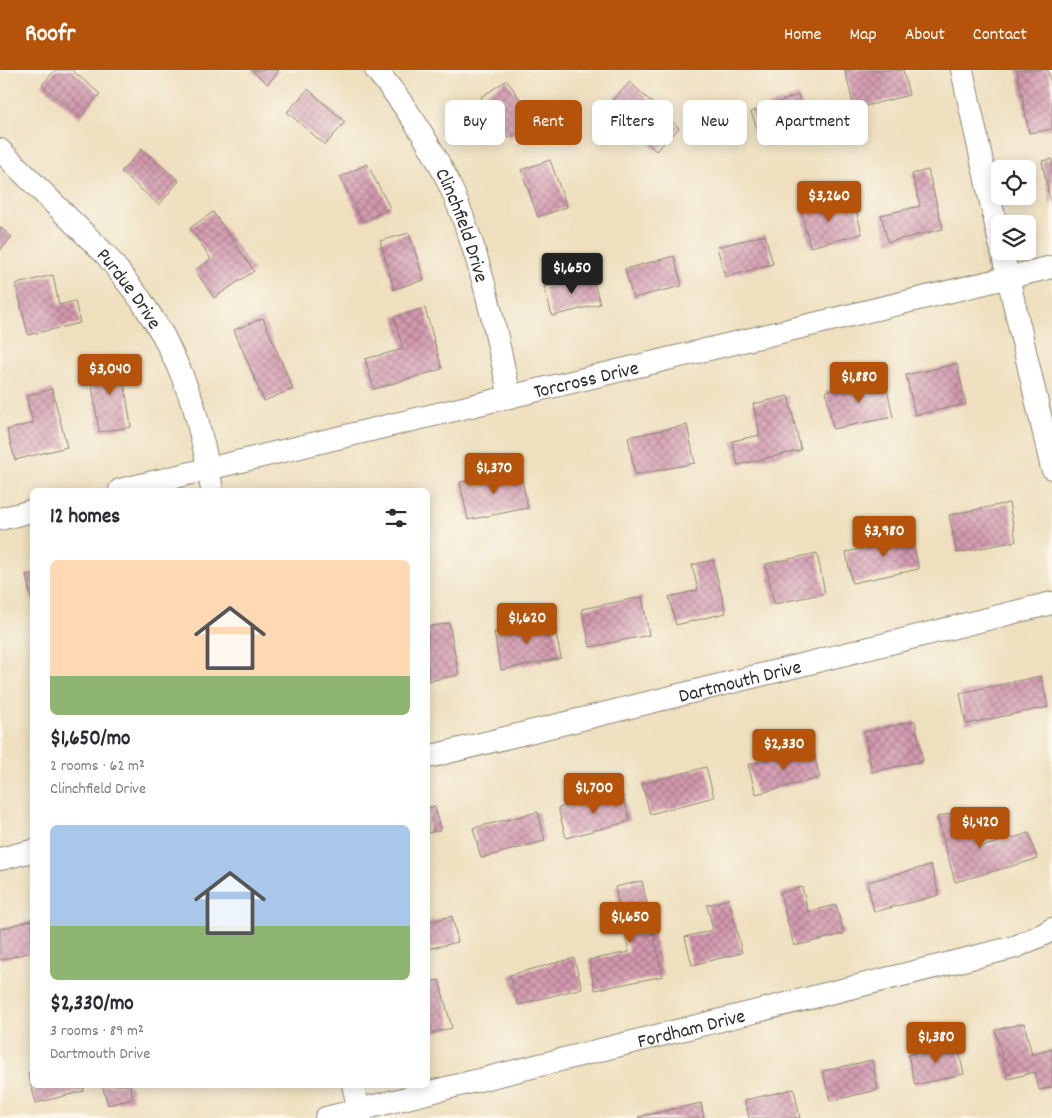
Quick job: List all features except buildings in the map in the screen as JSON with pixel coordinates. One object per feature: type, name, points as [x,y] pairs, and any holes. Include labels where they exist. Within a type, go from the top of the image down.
[{"type":"street","name":"Clinchfield Drive","points":[[376,70],[395,93],[423,135],[445,176],[465,222],[481,275],[510,397]]},
{"type":"street","points":[[962,70],[994,215]]},
{"type":"street","name":"Purdue Drive","points":[[0,150],[107,256],[141,300],[163,336],[181,373],[194,407],[210,480]]},
{"type":"street","points":[[1004,260],[1052,468]]},
{"type":"street","name":"Torcross Drive","points":[[138,488],[210,480],[510,397],[1052,267]]},
{"type":"street","points":[[0,520],[30,512]]},
{"type":"street","name":"Dartmouth Drive","points":[[430,757],[1052,603]]},
{"type":"street","points":[[0,859],[30,852]]},
{"type":"street","name":"Fordham Drive","points":[[326,1118],[360,1114],[1014,947],[1052,929]]},
{"type":"street","points":[[354,1088],[360,1114]]}]
